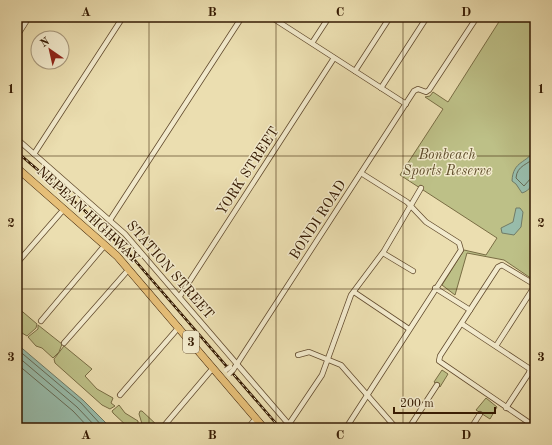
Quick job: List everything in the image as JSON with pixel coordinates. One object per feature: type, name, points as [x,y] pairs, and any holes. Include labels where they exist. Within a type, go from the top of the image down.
[{"type":"highway","name":"NEPEAN HIGHWAY","points":[[17,168],[105,245],[128,269],[264,428]]},
{"type":"street","points":[[17,36],[29,17]]},
{"type":"street","points":[[34,154],[123,17]]},
{"type":"street","points":[[110,220],[242,17]]},
{"type":"street","points":[[271,17],[406,104]]},
{"type":"street","points":[[312,43],[329,17]]},
{"type":"street","points":[[355,71],[390,17]]},
{"type":"street","points":[[381,88],[427,17]]},
{"type":"street","name":"BONDI ROAD","points":[[237,364],[406,104],[417,89],[427,92],[477,17]]},
{"type":"street","name":"YORK STREET","points":[[180,296],[334,58]]},
{"type":"street","name":"STATION STREET","points":[[17,139],[110,220],[135,245],[291,426]]},
{"type":"street","points":[[17,180],[23,173]]},
{"type":"street","points":[[346,428],[461,250],[459,243],[426,222],[410,205],[361,173]]},
{"type":"street","points":[[291,426],[322,376],[354,292],[383,253],[421,188]]},
{"type":"street","points":[[17,263],[64,209]]},
{"type":"street","points":[[41,321],[105,245]]},
{"type":"street","points":[[383,253],[413,271]]},
{"type":"street","points":[[496,346],[533,289],[533,284],[501,265],[440,356],[440,363],[534,426]]},
{"type":"street","points":[[64,342],[128,269]]},
{"type":"street","points":[[436,288],[470,310]]},
{"type":"street","points":[[354,292],[409,329]]},
{"type":"street","points":[[462,324],[530,369],[529,373],[506,408]]},
{"type":"street","points":[[120,394],[179,327]]},
{"type":"street","points":[[298,355],[308,352],[342,365],[396,428]]},
{"type":"street","points":[[221,378],[237,364]]},
{"type":"street","points":[[163,427],[213,368]]},
{"type":"street","points":[[408,428],[437,384]]},
{"type":"street","points":[[471,428],[480,414]]},
{"type":"street","points":[[248,428],[256,418]]},
{"type":"green space","name":"Bonbeach Sports Reserve","points":[[502,17],[535,17],[535,281],[504,260],[467,253],[455,295],[442,285],[464,250],[486,255],[497,238],[400,175],[443,109],[425,97],[430,96],[433,92],[448,102]]},
{"type":"green space","points":[[17,307],[37,324],[36,328],[27,336],[17,330]]},
{"type":"green space","points":[[38,325],[62,344],[59,352],[53,358],[42,348],[36,346],[28,337],[38,329]]},
{"type":"green space","points":[[64,346],[92,369],[85,376],[97,389],[113,398],[111,403],[115,406],[110,409],[102,405],[55,363],[54,359]]},
{"type":"green space","points":[[442,370],[448,374],[440,387],[434,382]]},
{"type":"green space","points":[[486,398],[497,407],[490,419],[476,410]]},
{"type":"green space","points":[[119,405],[125,413],[138,421],[138,428],[129,428],[113,413],[112,411]]},
{"type":"green space","points":[[140,411],[142,411],[158,426],[158,428],[143,427],[139,414]]},
{"type":"water","points":[[535,149],[534,181],[527,190],[522,193],[512,181],[513,174],[515,169],[532,154]]},
{"type":"water","points":[[516,208],[520,208],[523,212],[521,227],[514,235],[502,233],[501,228],[513,222]]},
{"type":"water","points":[[17,344],[83,400],[111,428],[17,428]]},
{"type":"railway","points":[[17,152],[82,208],[132,257],[280,428]]}]
